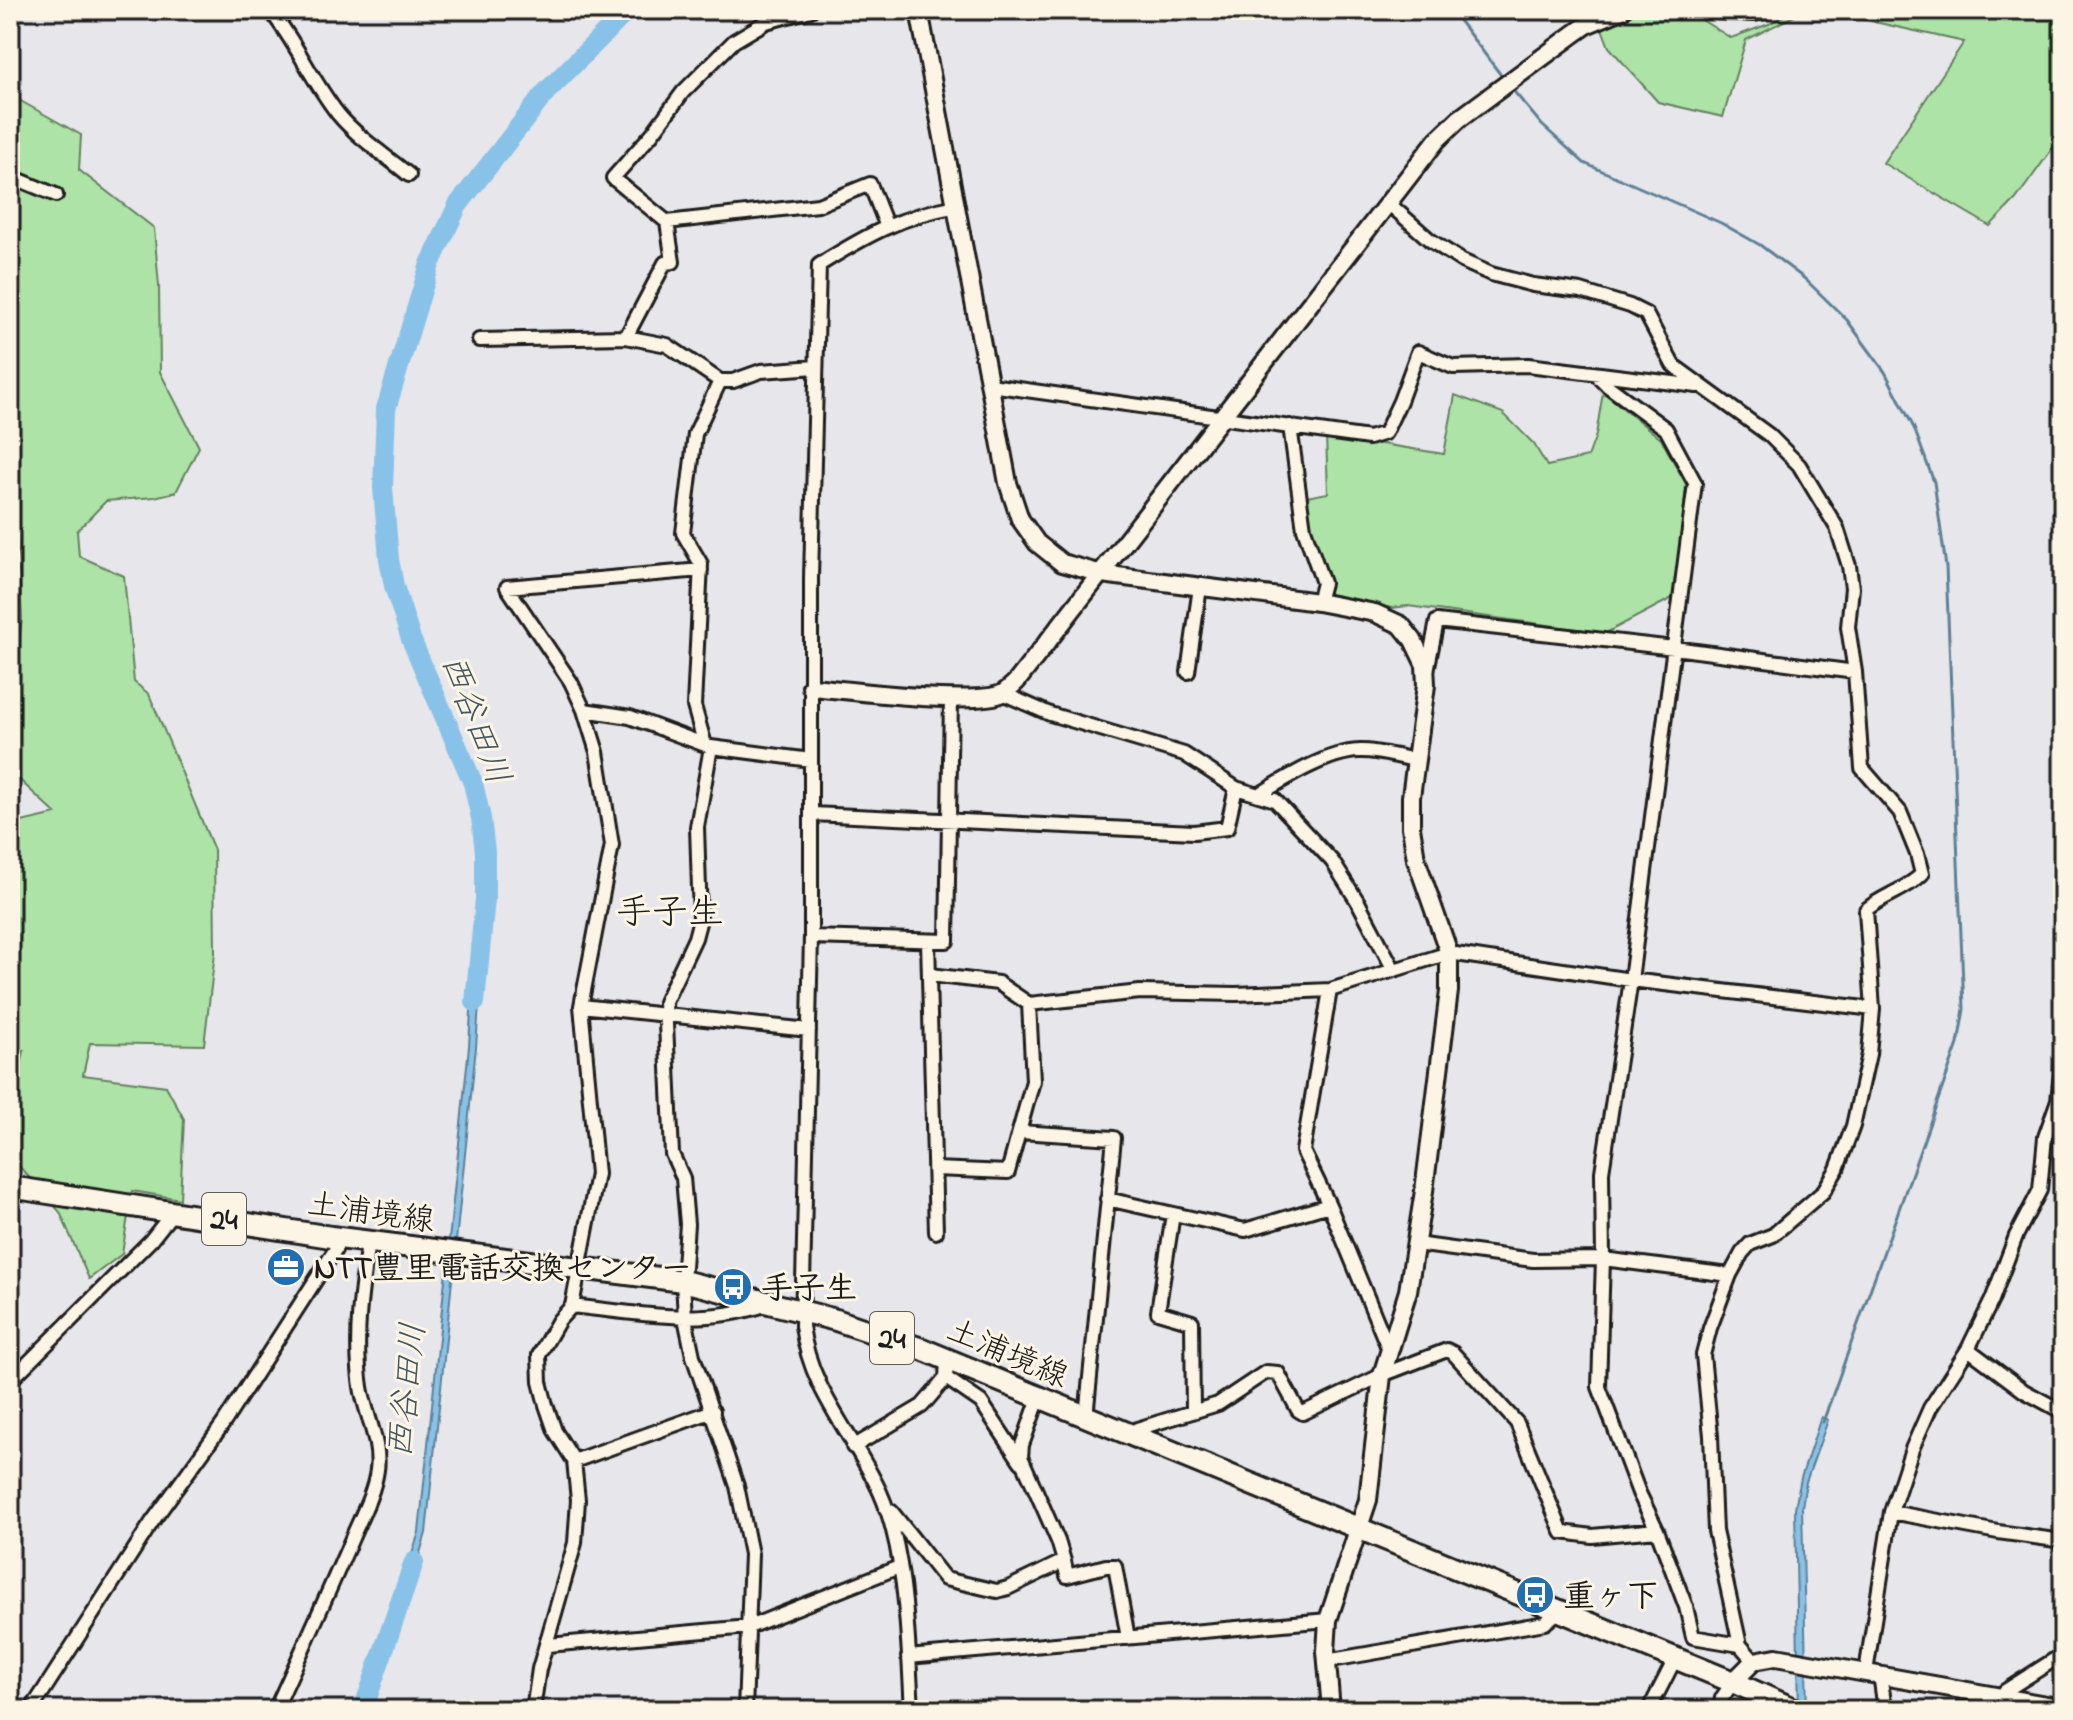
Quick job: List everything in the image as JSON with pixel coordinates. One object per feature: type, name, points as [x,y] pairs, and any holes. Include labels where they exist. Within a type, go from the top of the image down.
[{"type":"main road","name":"土浦境線","points":[[10,1187],[339,1238],[683,1281],[802,1310],[875,1332],[946,1369],[1039,1398],[1361,1527],[1796,1710]]},
{"type":"street","points":[[270,10],[290,35],[307,68],[340,116],[409,175]]},
{"type":"street","points":[[626,337],[665,263],[673,262],[667,222],[613,178],[652,134],[683,92],[734,41],[766,22],[811,10]]},
{"type":"street","points":[[919,10],[1008,483],[1020,519],[1037,543],[1062,563],[1102,574],[1318,602],[1375,613],[1401,625],[1422,655],[1426,674]]},
{"type":"street","points":[[811,687],[951,698],[988,697],[1002,693],[1017,681],[1437,140],[1459,119],[1588,24],[1622,10]]},
{"type":"street","points":[[1719,10],[1763,10]]},
{"type":"street","points":[[10,176],[56,195]]},
{"type":"street","points":[[667,222],[818,205],[870,184],[887,227]]},
{"type":"street","points":[[1387,202],[1430,240],[1462,261],[1491,274],[1533,285],[1581,291],[1646,314],[1673,365],[1769,435],[1799,465],[1837,528],[1849,566],[1852,588],[1848,627],[1855,672],[1862,768],[1900,812],[1922,874],[1910,886],[1866,910],[1873,1009],[1869,1054],[1861,1095],[1837,1169],[1823,1192],[1800,1213],[1773,1235],[1750,1244],[1730,1275],[1703,1355],[1711,1436],[1715,1531],[1740,1645],[1754,1661]]},
{"type":"street","points":[[912,1710],[899,1567],[886,1509],[879,1491],[836,1419],[803,1335],[819,265],[857,241],[912,215],[957,206]]},
{"type":"street","points":[[479,340],[626,337],[667,345],[720,381],[733,381],[761,371],[816,367]]},
{"type":"street","points":[[990,385],[1369,438],[1385,433],[1418,352],[1453,367],[1528,365],[1701,386]]},
{"type":"street","points":[[1596,374],[1666,429],[1695,483],[1631,980],[1602,1172],[1599,1387],[1686,1607],[1693,1637],[1740,1645]]},
{"type":"street","points":[[720,381],[695,434],[683,533],[701,564],[694,706],[708,746],[697,827],[700,919],[695,938],[665,1002],[672,1154],[683,1178],[687,1224],[683,1281],[685,1318],[693,1356],[747,1525],[751,1554],[745,1710]]},
{"type":"street","points":[[1290,426],[1304,529],[1323,583],[1318,602]]},
{"type":"street","points":[[533,1710],[537,1680],[557,1600],[576,1538],[577,1476],[574,1461],[555,1431],[546,1405],[540,1382],[539,1355],[559,1320],[572,1306],[597,1174],[581,1006],[612,845],[597,752],[584,710],[571,682],[507,587],[701,570]]},
{"type":"street","points":[[1188,672],[1200,587]]},
{"type":"street","points":[[1331,1710],[1326,1661],[1328,1620],[1361,1527],[1371,1487],[1382,1375],[1408,1291],[1416,1244],[1449,991],[1449,953],[1416,859],[1411,827],[1426,674],[1437,621],[1855,672]]},
{"type":"street","points":[[1002,693],[1050,714],[1184,754],[1236,788],[1275,800],[1332,861],[1394,970]]},
{"type":"street","points":[[811,937],[947,941],[951,698]]},
{"type":"street","points":[[584,710],[630,717],[708,746],[811,760]]},
{"type":"street","points":[[1260,794],[1285,778],[1331,758],[1359,751],[1416,760]]},
{"type":"street","points":[[812,814],[1194,832],[1227,828],[1236,788]]},
{"type":"street","points":[[928,941],[936,1232]]},
{"type":"street","points":[[930,975],[998,983],[1029,1004],[1140,992],[1236,994],[1330,990],[1449,953],[1631,980],[1873,1009]]},
{"type":"street","points":[[1330,990],[1303,1151],[1329,1205],[1389,1350]]},
{"type":"street","points":[[935,1169],[1008,1172],[1033,1081],[1029,1004]]},
{"type":"street","points":[[581,1006],[809,1030]]},
{"type":"street","points":[[1885,1710],[1873,1673],[1891,1512],[1912,1449],[1930,1408],[1968,1349],[1992,1300],[2016,1236],[2040,1190],[2045,1137],[2058,1100],[2063,1020]]},
{"type":"street","points":[[1020,1132],[1114,1138],[1086,1417]]},
{"type":"street","points":[[1107,1199],[1245,1230],[1329,1205]]},
{"type":"street","points":[[10,1381],[151,1240],[170,1216],[171,1210]]},
{"type":"street","points":[[1173,1214],[1158,1312],[1192,1322],[1193,1412]]},
{"type":"street","points":[[31,1710],[152,1522],[223,1424],[335,1250],[339,1238]]},
{"type":"street","points":[[275,1710],[333,1582],[378,1468],[361,1389],[358,1355],[357,1324],[368,1242]]},
{"type":"street","points":[[1416,1244],[1533,1260],[1603,1259],[1730,1275]]},
{"type":"street","points":[[572,1306],[685,1318],[720,1316],[771,1303]]},
{"type":"street","points":[[1968,1349],[2024,1391],[2063,1412]]},
{"type":"street","points":[[1133,1436],[1137,1429],[1218,1404],[1266,1372],[1278,1373],[1298,1410],[1303,1413],[1382,1375],[1447,1350],[1517,1423],[1562,1532],[1592,1536],[1657,1530]]},
{"type":"street","points":[[853,1447],[922,1406],[946,1369],[981,1402],[1022,1464],[1058,1541],[1067,1576],[1115,1566],[1128,1638]]},
{"type":"street","points":[[1022,1464],[1022,1445],[1039,1398]]},
{"type":"street","points":[[574,1461],[713,1411]]},
{"type":"street","points":[[886,1509],[891,1511],[945,1579],[997,1591],[1064,1561]]},
{"type":"street","points":[[1891,1512],[2063,1541]]},
{"type":"street","points":[[548,1645],[749,1627],[899,1567]]},
{"type":"street","points":[[1326,1661],[1545,1623],[1559,1611]]},
{"type":"street","points":[[908,1657],[1328,1620]]},
{"type":"street","points":[[2004,1698],[2005,1691],[2063,1654]]},
{"type":"street","points":[[1720,1710],[1722,1698],[1733,1682],[1754,1661],[1776,1657],[2063,1708]]},
{"type":"street","points":[[1649,1710],[1675,1659]]},
{"type":"green space","points":[[1595,10],[1697,10],[1697,17],[1731,38],[1769,24],[1793,10],[1806,10],[1746,40],[1723,117],[1658,102],[1609,47]]},
{"type":"green space","points":[[1821,10],[2063,10],[2063,134],[2016,199],[1990,226],[1883,163],[1964,42]]},
{"type":"green space","points":[[10,95],[81,135],[79,170],[154,228],[159,286],[160,372],[199,447],[176,492],[106,501],[77,531],[79,556],[124,576],[134,682],[149,694],[214,850],[215,953],[204,1045],[90,1043],[83,1075],[166,1086],[184,1119],[180,1199],[132,1191],[122,1254],[89,1279],[60,1212],[10,1156],[17,1103],[10,1099],[10,1068],[20,1070],[24,1051],[10,1049],[10,885],[17,823],[56,814],[10,771],[10,716],[22,618],[16,523],[10,520]]},
{"type":"green space","points":[[1603,392],[1661,439],[1686,484],[1676,596],[1606,633],[1408,606],[1392,608],[1331,596],[1323,583],[1301,498],[1328,493],[1326,435],[1444,454],[1455,395],[1503,413],[1534,444],[1547,466],[1588,457],[1596,435]]},
{"type":"water","points":[[473,976],[481,977],[476,1047],[426,1533],[409,1589],[402,1586],[419,1532],[469,1046]]},
{"type":"water","points":[[1821,1417],[1828,1420],[1806,1482],[1802,1507],[1807,1710],[1799,1710],[1795,1508],[1801,1478]]},
{"type":"waterway","name":"西谷田川","points":[[475,1002],[485,899],[481,818],[473,783],[411,639],[394,586],[383,488],[386,409],[430,264],[458,205],[546,92],[628,10]]},
{"type":"waterway","points":[[1451,10],[1504,79]]},
{"type":"waterway","points":[[1511,88],[1542,125],[1584,163],[1721,223],[1760,245],[1805,279],[1847,320],[1885,372],[1914,428],[1934,482],[1946,567],[1964,1009],[1958,1044],[1823,1422]]},
{"type":"waterway","name":"西谷田川","points":[[363,1710],[414,1562]]},
{"type":"place","name":"NTT豊里電話交換センター","points":[[286,1267]]},
{"type":"place","name":"手子生","points":[[733,1287]]},
{"type":"place","name":"重ヶ下","points":[[1535,1595]]},
{"type":"district","name":"手子生","points":[[670,910]]}]
